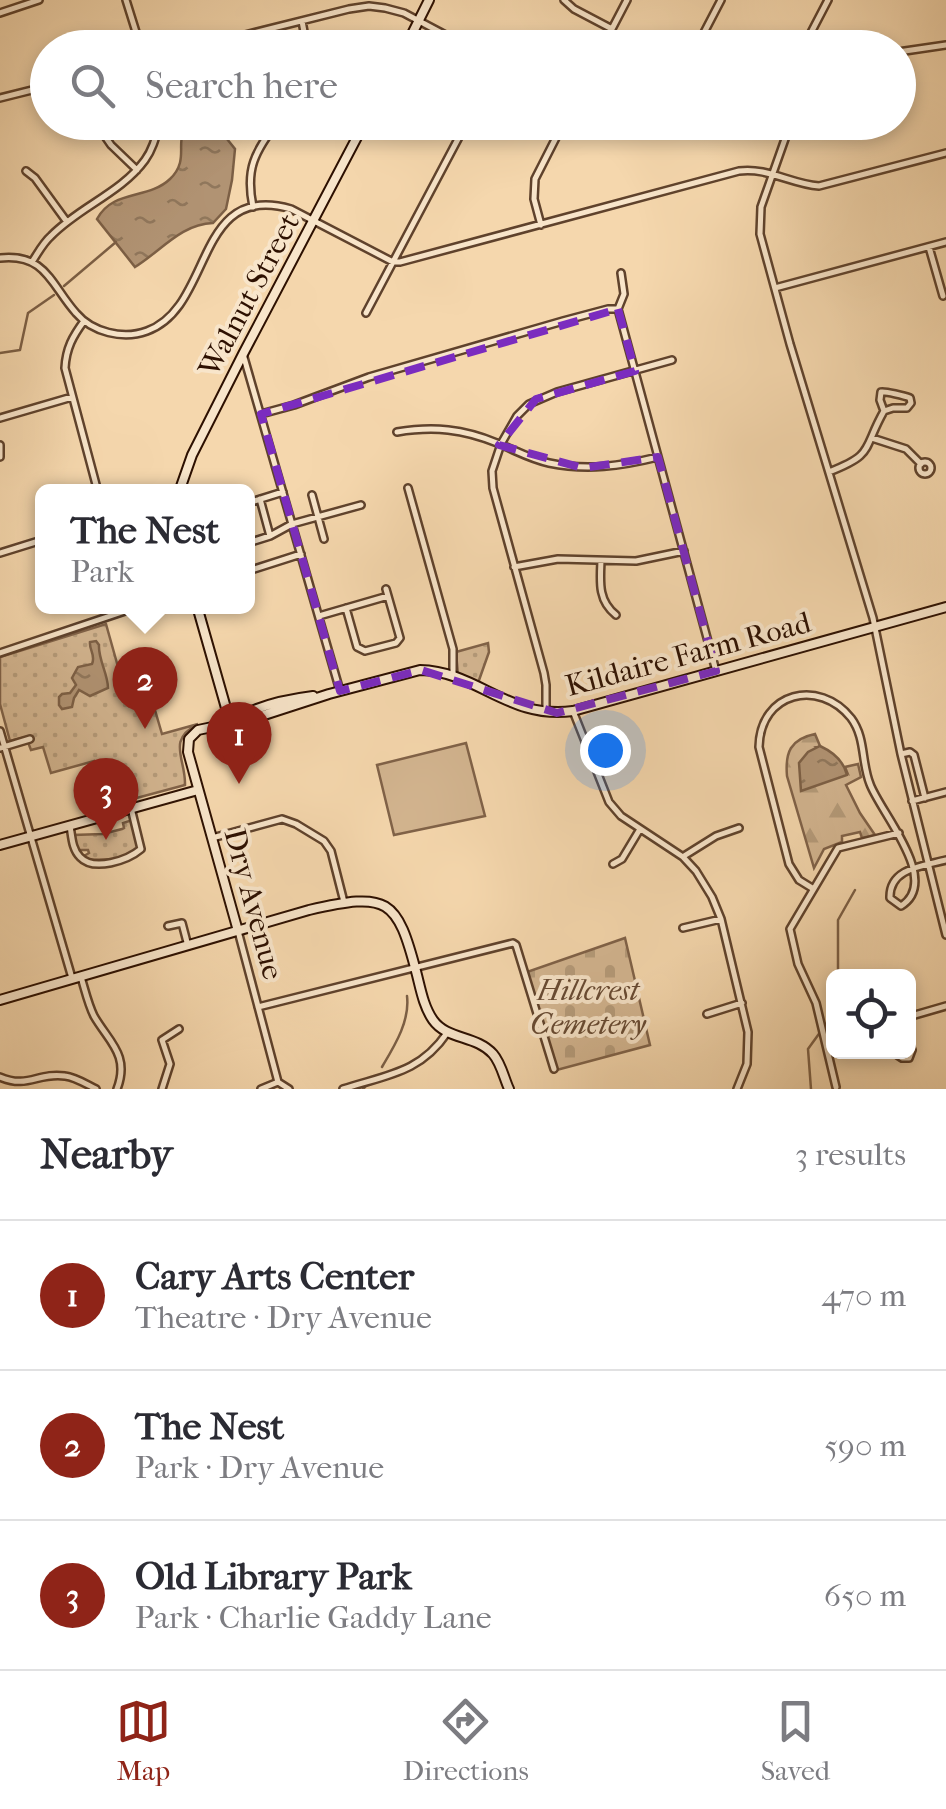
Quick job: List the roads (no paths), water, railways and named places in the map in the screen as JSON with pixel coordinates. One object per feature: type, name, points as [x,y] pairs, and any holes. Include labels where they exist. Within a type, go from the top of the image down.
[{"type":"main road","points":[[414,30],[429,0]]},
{"type":"main road","name":"Walnut Street","points":[[182,484],[192,455],[243,354],[356,140]]},
{"type":"main road","name":"Kildaire Farm Road","points":[[189,739],[198,730],[286,709],[410,671],[453,676],[516,705],[546,713],[574,711],[946,607]]},
{"type":"main road","points":[[199,614],[231,722]]},
{"type":"main road","name":"Dry Avenue","points":[[189,739],[188,752],[238,931]]},
{"type":"main road","points":[[0,845],[198,790]]},
{"type":"main road","points":[[0,1000],[344,902],[371,900],[391,909],[403,928],[427,1010],[438,1026],[492,1053],[509,1089]]},
{"type":"street","points":[[0,13],[40,0]]},
{"type":"street","points":[[126,0],[135,30]]},
{"type":"street","points":[[564,0],[612,28],[627,0]]},
{"type":"street","points":[[705,30],[721,0]]},
{"type":"street","points":[[813,30],[828,0]]},
{"type":"street","points":[[266,30],[369,6],[393,9],[437,30]]},
{"type":"street","points":[[302,21],[304,30]]},
{"type":"street","points":[[916,49],[946,45]]},
{"type":"street","points":[[0,98],[30,90]]},
{"type":"street","points":[[108,140],[137,170]]},
{"type":"street","points":[[32,262],[50,236],[137,170],[154,140]]},
{"type":"street","points":[[253,206],[249,185],[252,162],[266,140]]},
{"type":"street","points":[[366,313],[457,140]]},
{"type":"street","points":[[540,225],[534,198],[535,179],[555,140]]},
{"type":"street","points":[[784,140],[761,207],[759,224],[862,576],[946,935]]},
{"type":"street","points":[[0,258],[32,262],[51,276],[73,310],[96,328],[117,334],[139,334],[162,323],[178,308],[218,229],[253,206],[282,206],[393,262],[406,262],[740,171],[757,170],[805,185],[828,185],[946,153]]},
{"type":"street","points":[[26,172],[36,178],[67,222]]},
{"type":"street","points":[[775,288],[946,242]]},
{"type":"street","points":[[930,246],[943,296]]},
{"type":"street","points":[[620,273],[624,294],[618,309],[716,671]]},
{"type":"street","points":[[261,414],[369,377],[618,309]]},
{"type":"street","points":[[84,321],[66,356],[66,374],[96,484]]},
{"type":"street","points":[[243,354],[340,691]]},
{"type":"street","points":[[546,713],[546,684],[492,482],[494,462],[517,416],[536,400],[672,360]]},
{"type":"street","points":[[829,472],[860,458],[884,411],[879,396],[882,391],[911,401],[908,408],[884,411]]},
{"type":"street","points":[[0,418],[72,397]]},
{"type":"street","points":[[397,432],[456,430],[501,444],[534,460],[583,468],[612,467],[658,457]]},
{"type":"street","points":[[872,438],[906,449],[921,464]]},
{"type":"street","points":[[0,445],[0,456]]},
{"type":"street","points":[[408,488],[453,649],[453,676]]},
{"type":"street","points":[[255,501],[283,492]]},
{"type":"street","points":[[312,495],[324,539]]},
{"type":"street","points":[[260,499],[270,536]]},
{"type":"street","points":[[255,541],[292,524],[361,505]]},
{"type":"street","points":[[0,552],[35,542]]},
{"type":"street","points":[[514,567],[558,558],[644,560],[684,551]]},
{"type":"street","points":[[255,569],[301,554]]},
{"type":"street","points":[[601,561],[604,603],[616,615]]},
{"type":"street","points":[[319,616],[387,592],[400,638],[396,643],[360,650],[346,608]]},
{"type":"street","points":[[0,652],[118,614]]},
{"type":"street","points":[[812,888],[799,880],[788,864],[759,747],[766,718],[780,701],[797,696],[834,704],[847,714],[860,736],[871,787],[900,832],[912,868],[914,891],[908,901],[897,905],[890,898],[896,878],[912,868],[946,860]]},
{"type":"street","points":[[574,711],[609,802],[621,816],[683,857],[712,896],[742,1002],[749,1048],[748,1064],[738,1089]]},
{"type":"street","points":[[0,731],[2,748],[77,978],[116,1050],[122,1072],[117,1089]]},
{"type":"street","points":[[2,748],[30,740]]},
{"type":"street","points":[[901,754],[914,755],[925,798]]},
{"type":"street","points":[[912,801],[946,792]]},
{"type":"street","points":[[70,826],[80,857],[90,863],[114,862],[141,850],[130,808]]},
{"type":"street","points":[[212,838],[282,819],[296,824],[330,848],[344,902]]},
{"type":"street","points":[[683,857],[716,836],[739,828]]},
{"type":"street","points":[[614,864],[622,859],[640,829]]},
{"type":"street","points":[[836,1087],[813,994],[798,964],[790,928],[838,848],[900,832]]},
{"type":"street","points":[[684,928],[721,918]]},
{"type":"street","points":[[168,926],[182,923],[188,946]]},
{"type":"street","name":"Dry Avenue","points":[[238,931],[278,1082]]},
{"type":"street","points":[[258,1007],[515,944],[554,1069]]},
{"type":"street","points":[[707,1014],[742,1002]]},
{"type":"street","points":[[916,1015],[946,1006]]},
{"type":"street","points":[[162,1089],[170,1064],[162,1040],[179,1029]]},
{"type":"street","points":[[345,1089],[416,1064],[432,1054],[448,1033]]},
{"type":"street","points":[[0,1077],[15,1084],[61,1075],[96,1089]]},
{"type":"street","points":[[260,1089],[278,1082],[289,1089]]},
{"type":"water","points":[[228,140],[235,149],[226,209],[213,223],[181,233],[135,267],[97,219],[112,203],[152,190],[170,179],[180,163],[181,141]]},
{"type":"water","points":[[96,641],[108,688],[90,696],[79,690],[72,707],[62,709],[59,697],[70,693],[76,685],[72,678],[78,667],[92,664],[90,642]]},
{"type":"water","points":[[820,746],[837,758],[847,775],[801,791],[799,763]]},
{"type":"waterway","points":[[64,286],[116,242]]},
{"type":"waterway","points":[[0,353],[20,350],[28,313],[54,295]]},
{"type":"waterway","points":[[838,969],[838,920],[855,890]]},
{"type":"waterway","points":[[382,1067],[404,1024],[407,996]]},
{"type":"waterway","points":[[811,1089],[808,1049],[826,1024]]},
{"type":"place","name":"The Nest","points":[[145,729]]},
{"type":"place","name":"Cary Arts Center","points":[[239,784]]},
{"type":"place","name":"Old Library Park","points":[[106,840]]},
{"type":"park label","name":"Hillcrest Cemetery","points":[[588,1007]]}]
